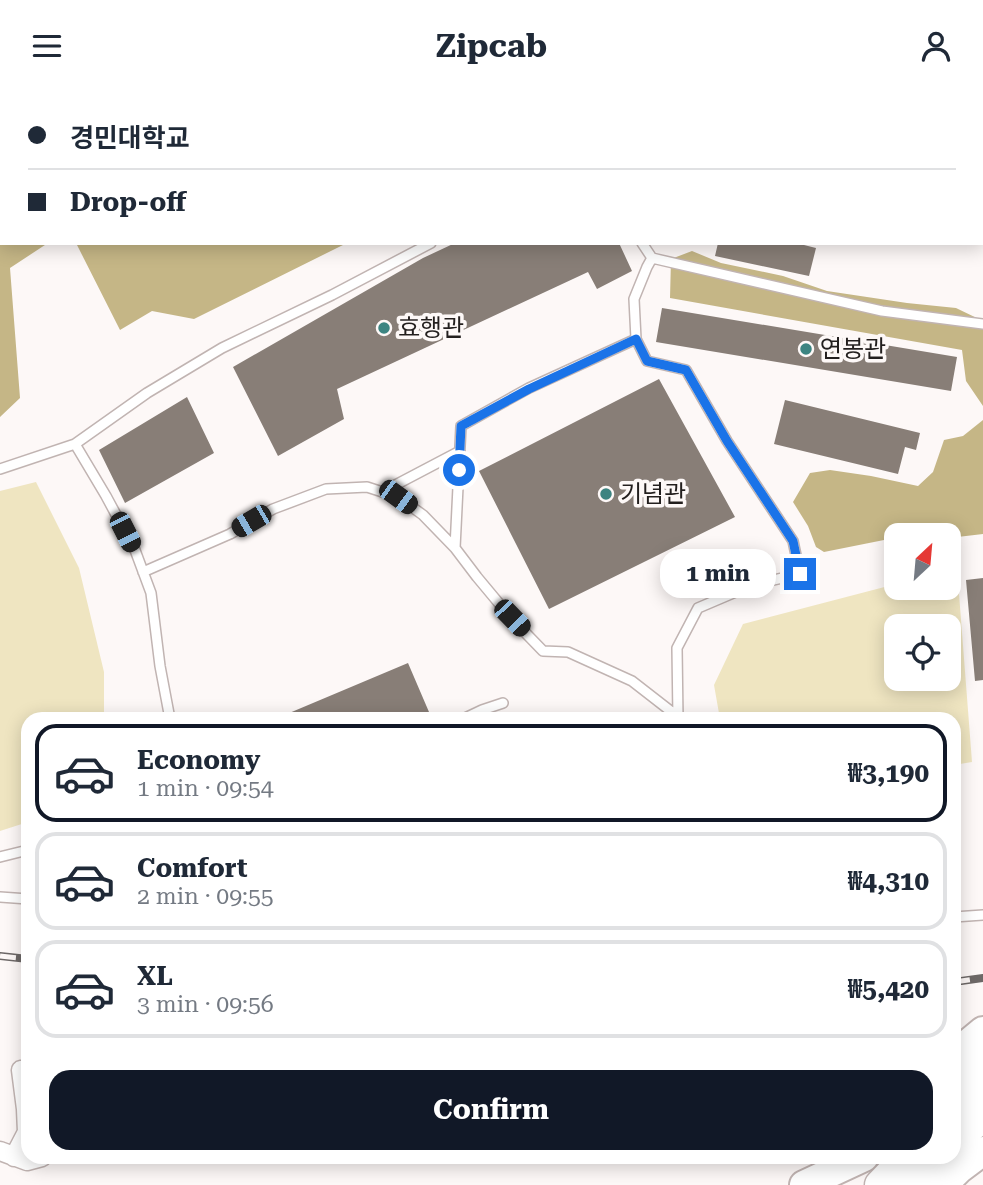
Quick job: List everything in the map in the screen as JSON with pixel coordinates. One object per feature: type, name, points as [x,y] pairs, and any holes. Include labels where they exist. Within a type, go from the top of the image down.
[{"type":"highway","points":[[961,1105],[983,1085]]},
{"type":"highway","points":[[961,1135],[983,1116]]},
{"type":"highway","points":[[880,1185],[900,1164]]},
{"type":"highway","points":[[912,1185],[932,1164]]},
{"type":"main road","points":[[961,1049],[983,1031]]},
{"type":"main road","points":[[961,1079],[983,1059]]},
{"type":"main road","points":[[961,1149],[983,1129]]},
{"type":"main road","points":[[943,1185],[983,1151]]},
{"type":"main road","points":[[782,1185],[813,1164]]},
{"type":"main road","points":[[804,1185],[849,1164]]},
{"type":"main road","points":[[851,1185],[869,1164]]},
{"type":"main road","points":[[923,1185],[945,1164]]},
{"type":"street","points":[[7,1154],[21,1139]]},
{"type":"lane","points":[[0,469],[75,444],[147,393],[222,348],[427,245]]},
{"type":"lane","points":[[643,245],[652,258],[882,311],[983,324]]},
{"type":"lane","points":[[652,258],[634,299],[636,339],[647,361],[686,370],[727,441],[793,541],[800,574],[752,585],[698,608],[677,648],[677,712]]},
{"type":"lane","points":[[455,548],[461,426],[529,389],[636,339]]},
{"type":"lane","points":[[75,444],[135,550],[151,593],[169,712]]},
{"type":"lane","points":[[382,492],[460,451]]},
{"type":"lane","points":[[143,572],[230,534],[273,509],[326,489],[366,487],[398,497],[423,515],[455,548],[512,618],[543,651],[568,652],[632,681],[671,712]]},
{"type":"lane","points":[[478,712],[503,703]]},
{"type":"lane","points":[[0,856],[21,852]]},
{"type":"lane","points":[[0,897],[21,898]]},
{"type":"lane","points":[[961,917],[983,915]]},
{"type":"shaded area","points":[[0,245],[45,245],[10,268],[20,398],[0,417]]},
{"type":"shaded area","points":[[77,245],[343,245],[194,319],[152,311],[120,330]]},
{"type":"shaded area","points":[[692,251],[721,263],[783,276],[827,291],[956,308],[983,321],[983,406],[966,381],[962,350],[670,298],[671,259]]},
{"type":"shaded area","points":[[983,420],[983,534],[961,537],[961,523],[884,523],[884,540],[824,552],[816,547],[808,526],[793,502],[810,473],[830,470],[918,486],[933,472],[944,440],[963,436]]},
{"type":"shaded area","points":[[36,482],[79,568],[104,672],[104,712],[21,712],[21,824],[0,831],[0,491]]},
{"type":"shaded area","points":[[884,587],[884,600],[959,600],[961,614],[884,614],[884,691],[961,691],[961,620],[972,762],[961,764],[961,712],[719,712],[714,685],[743,624]]},
{"type":"building","name":"효행관","points":[[451,245],[620,245],[632,271],[597,289],[588,272],[337,389],[344,419],[278,456],[233,367],[423,258]]},
{"type":"building","points":[[718,245],[804,245],[816,248],[809,276],[715,256]]},
{"type":"building","name":"연봉관","points":[[662,308],[957,357],[951,391],[656,342]]},
{"type":"building","name":"기념관","points":[[659,379],[735,517],[549,609],[479,471]]},
{"type":"building","points":[[187,397],[214,453],[125,503],[99,450]]},
{"type":"building","points":[[785,400],[920,433],[916,450],[905,447],[898,474],[774,444]]},
{"type":"building","points":[[983,578],[983,680],[975,681],[966,580]]},
{"type":"building","points":[[408,663],[429,712],[292,712]]},
{"type":"railway","points":[[0,956],[21,958]]},
{"type":"railway","points":[[961,981],[983,978]]},
{"type":"place","name":"효행관","points":[[384,328]]},
{"type":"place","name":"연봉관","points":[[806,349]]},
{"type":"place","name":"기념관","points":[[606,494]]},
{"type":"route","points":[[459,470],[461,426],[529,389],[636,339],[647,361],[686,370],[727,441],[793,541],[800,574]]}]
